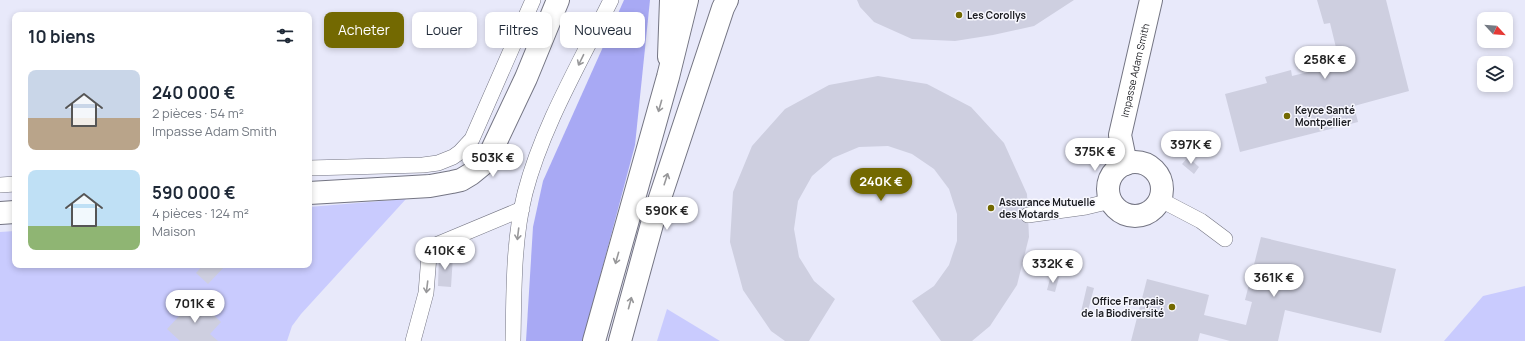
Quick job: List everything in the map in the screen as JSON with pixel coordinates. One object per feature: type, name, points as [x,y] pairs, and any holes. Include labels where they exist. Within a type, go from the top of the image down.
[{"type":"main road","points":[[312,194],[430,186],[456,181],[471,174],[482,165],[491,152],[526,78],[558,0]]},
{"type":"main road","points":[[668,77],[671,0]]},
{"type":"main road","points":[[594,341],[668,77],[687,0]]},
{"type":"main road","points":[[688,114],[715,0]]},
{"type":"main road","points":[[620,341],[654,213],[727,0]]},
{"type":"main road","name":"Impasse Adam Smith","points":[[1126,164],[1120,136],[1150,0]]},
{"type":"main road","points":[[1134,162],[1143,163],[1157,174],[1161,182],[1162,191],[1160,200],[1148,213],[1140,216],[1131,216],[1123,213],[1116,208],[1108,193],[1112,175],[1118,168],[1126,164],[1134,162]]},
{"type":"main road","points":[[0,213],[12,212]]},
{"type":"lane","points":[[312,168],[423,165],[445,160],[460,152],[472,139],[533,0]]},
{"type":"lane","points":[[513,341],[516,248],[522,209],[532,170],[549,125],[611,0]]},
{"type":"lane","points":[[0,185],[12,184]]},
{"type":"lane","points":[[1160,200],[1201,221],[1225,239]]},
{"type":"lane","points":[[1028,215],[1086,207],[1111,201]]},
{"type":"lane","points":[[413,341],[426,293],[428,262],[431,250],[436,245],[522,209]]},
{"type":"shaded area","points":[[624,0],[650,0],[635,145],[583,341],[526,341],[533,227],[543,181],[603,48],[645,48],[645,12],[619,12]]},
{"type":"shaded area","points":[[406,199],[301,314],[292,326],[287,341],[0,341],[0,232],[12,231],[12,268],[312,268],[312,207]]},
{"type":"shaded area","points":[[1525,286],[1525,341],[1444,341],[1483,296]]},
{"type":"shaded area","points":[[667,309],[720,341],[657,341]]},
{"type":"building","name":"Les Corollys","points":[[857,0],[1074,0],[1034,26],[955,41],[912,39],[874,22],[860,7]]},
{"type":"building","points":[[1317,0],[1386,0],[1409,91],[1354,106],[1358,122],[1240,152],[1225,94],[1267,83],[1265,77],[1291,70],[1292,76],[1340,64],[1330,23],[1324,24]]},
{"type":"building","name":"Assurance Mutuelle des Motards","points":[[878,76],[927,84],[971,107],[1004,143],[1027,194],[1029,237],[1017,285],[990,326],[972,341],[941,341],[912,301],[934,286],[949,265],[957,241],[957,214],[949,189],[934,169],[912,154],[888,146],[859,147],[833,158],[812,176],[798,201],[794,229],[799,257],[814,281],[835,299],[809,341],[785,341],[771,331],[743,290],[730,242],[733,192],[752,146],[785,109],[829,85]]},
{"type":"building","points":[[1188,157],[1199,167],[1194,174],[1182,164]]},
{"type":"building","points":[[1261,237],[1396,269],[1381,333],[1285,310],[1278,341],[1230,341],[1200,333],[1198,341],[1131,341],[1147,279],[1209,295],[1204,315],[1246,325],[1252,302],[1245,300]]},
{"type":"building","points":[[439,255],[453,256],[451,287],[438,286]]},
{"type":"building","points":[[200,268],[223,268],[208,284],[196,273]]},
{"type":"building","points":[[1051,275],[1059,277],[1055,292],[1047,290]]},
{"type":"building","points":[[1087,286],[1094,288],[1086,318],[1080,316]]},
{"type":"building","points":[[196,298],[221,322],[210,334],[218,341],[180,341],[167,329]]},
{"type":"place","name":"Les Corollys","points":[[959,15]]},
{"type":"place","name":"Keyce Santé Montpellier","points":[[1287,116]]},
{"type":"place","name":"Assurance Mutuelle des Motards","points":[[991,208]]},
{"type":"place","name":"Office Français de la Biodiversité","points":[[1172,307]]}]
